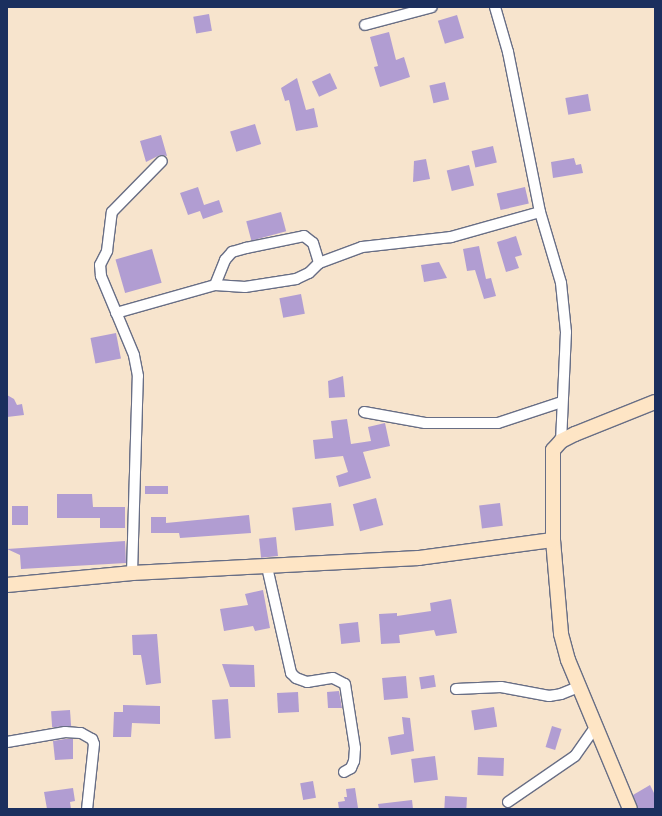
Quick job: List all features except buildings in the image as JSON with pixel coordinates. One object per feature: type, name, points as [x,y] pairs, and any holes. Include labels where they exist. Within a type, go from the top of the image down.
[{"type":"street","points":[[365,25],[432,7]]},
{"type":"street","points":[[495,7],[508,52],[540,212],[561,283],[566,332],[561,441]]},
{"type":"street","points":[[132,573],[138,376],[134,354],[101,276],[100,265],[107,251],[112,212],[162,161]]},
{"type":"street","points":[[116,312],[215,285],[245,287],[277,283],[309,273],[319,263],[362,247],[451,237],[540,212]]},
{"type":"street","points":[[215,285],[225,260],[232,252],[246,248],[304,236],[313,243],[319,263]]},
{"type":"street","points":[[364,412],[425,423],[498,423],[562,402]]},
{"type":"street","points":[[630,809],[578,687],[561,634],[552,540],[552,461],[554,450],[561,441],[655,402]]},
{"type":"street","points":[[7,585],[132,573],[419,558],[552,540]]},
{"type":"street","points":[[267,567],[291,673],[296,678],[307,682],[333,678],[345,684],[355,748],[354,761],[351,768],[344,772]]},
{"type":"street","points":[[456,689],[501,687],[549,696],[561,694],[578,687]]},
{"type":"street","points":[[508,802],[575,756],[595,727]]},
{"type":"street","points":[[7,742],[65,732],[81,733],[92,739],[94,744],[87,809]]}]
